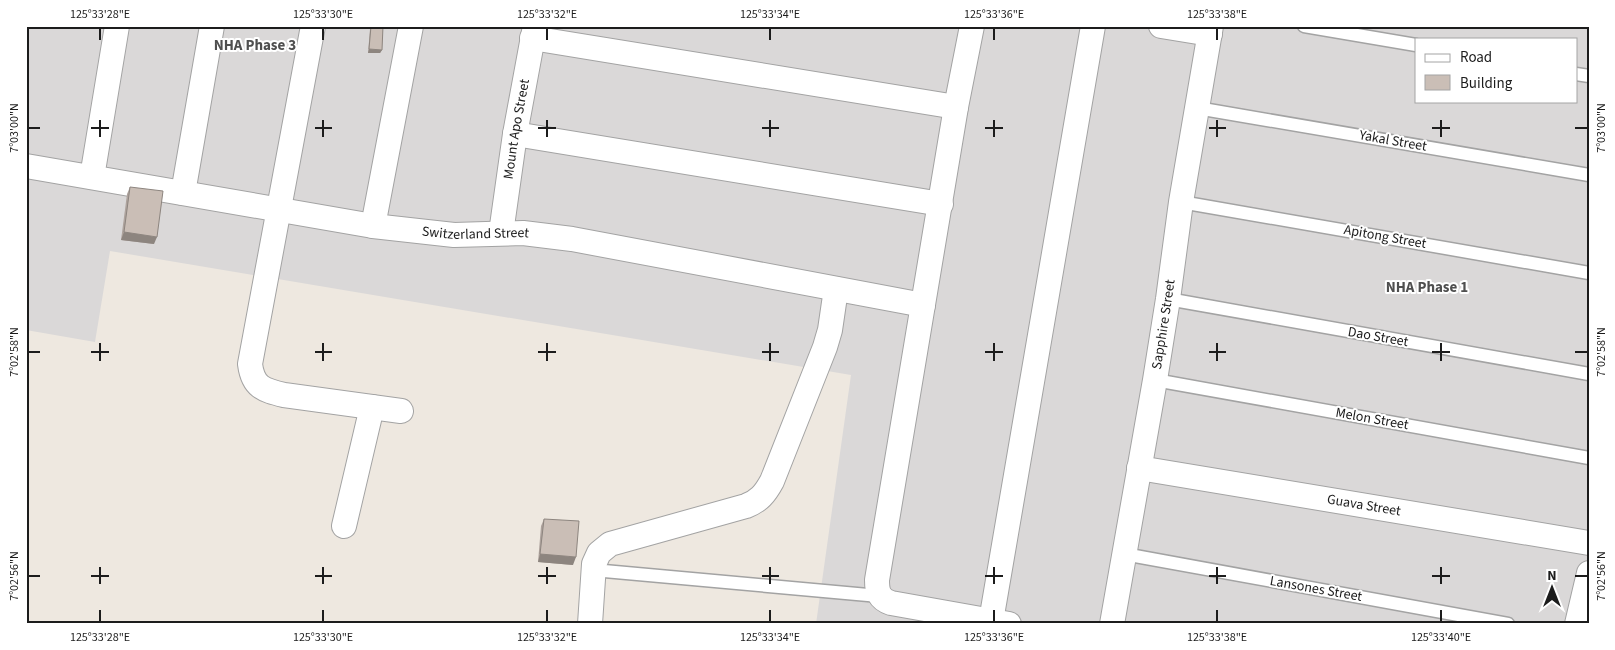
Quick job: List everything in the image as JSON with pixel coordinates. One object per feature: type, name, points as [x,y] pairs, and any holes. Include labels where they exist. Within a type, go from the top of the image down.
[{"type":"street","points":[[92,177],[117,26]]},
{"type":"street","points":[[183,193],[212,26]]},
{"type":"street","points":[[312,26],[250,364],[251,376],[258,385],[269,391],[284,395],[401,410]]},
{"type":"street","points":[[373,226],[410,26]]},
{"type":"street","points":[[972,26],[956,107],[877,580],[879,596],[884,601],[1000,622],[1093,26]]},
{"type":"street","points":[[1161,26],[1211,30]]},
{"type":"street","name":"Sapphire Street","points":[[1112,624],[1155,380],[1181,202],[1211,30]]},
{"type":"street","points":[[534,32],[956,107]]},
{"type":"street","name":"Mount Apo Street","points":[[501,233],[515,134],[534,32]]},
{"type":"street","points":[[515,134],[941,204]]},
{"type":"street","name":"Switzerland Street","points":[[26,166],[373,226],[454,235],[501,233],[545,235],[572,239],[924,305]]},
{"type":"street","points":[[590,624],[593,570],[599,553],[610,544],[746,506],[756,502],[765,495],[825,346],[830,330],[836,289]]},
{"type":"street","points":[[344,526],[372,407]]},
{"type":"street","name":"Guava Street","points":[[1139,468],[1589,543]]},
{"type":"street","points":[[1577,624],[1589,573]]},
{"type":"lane","points":[[1304,26],[1415,45]]},
{"type":"lane","name":"Yakal Street","points":[[1197,108],[1589,175]]},
{"type":"lane","name":"Apitong Street","points":[[1181,202],[1589,273]]},
{"type":"lane","name":"Dao Street","points":[[1168,299],[1589,374]]},
{"type":"lane","name":"Melon Street","points":[[1155,380],[1589,458]]},
{"type":"lane","name":"Lansones Street","points":[[1124,554],[1508,624]]},
{"type":"lane","points":[[593,570],[879,596]]},
{"type":"shaded area","points":[[26,26],[1589,26],[1589,624],[816,624],[851,375],[110,251],[95,342],[26,330]]},
{"type":"building","points":[[371,26],[383,26],[382,50],[369,49]]},
{"type":"building","points":[[130,187],[163,191],[157,237],[124,232]]},
{"type":"building","points":[[544,519],[579,521],[576,557],[540,554]]},
{"type":"district","name":"NHA Phase 3","points":[[255,45]]},
{"type":"district","name":"NHA Phase 1","points":[[1427,287]]}]
